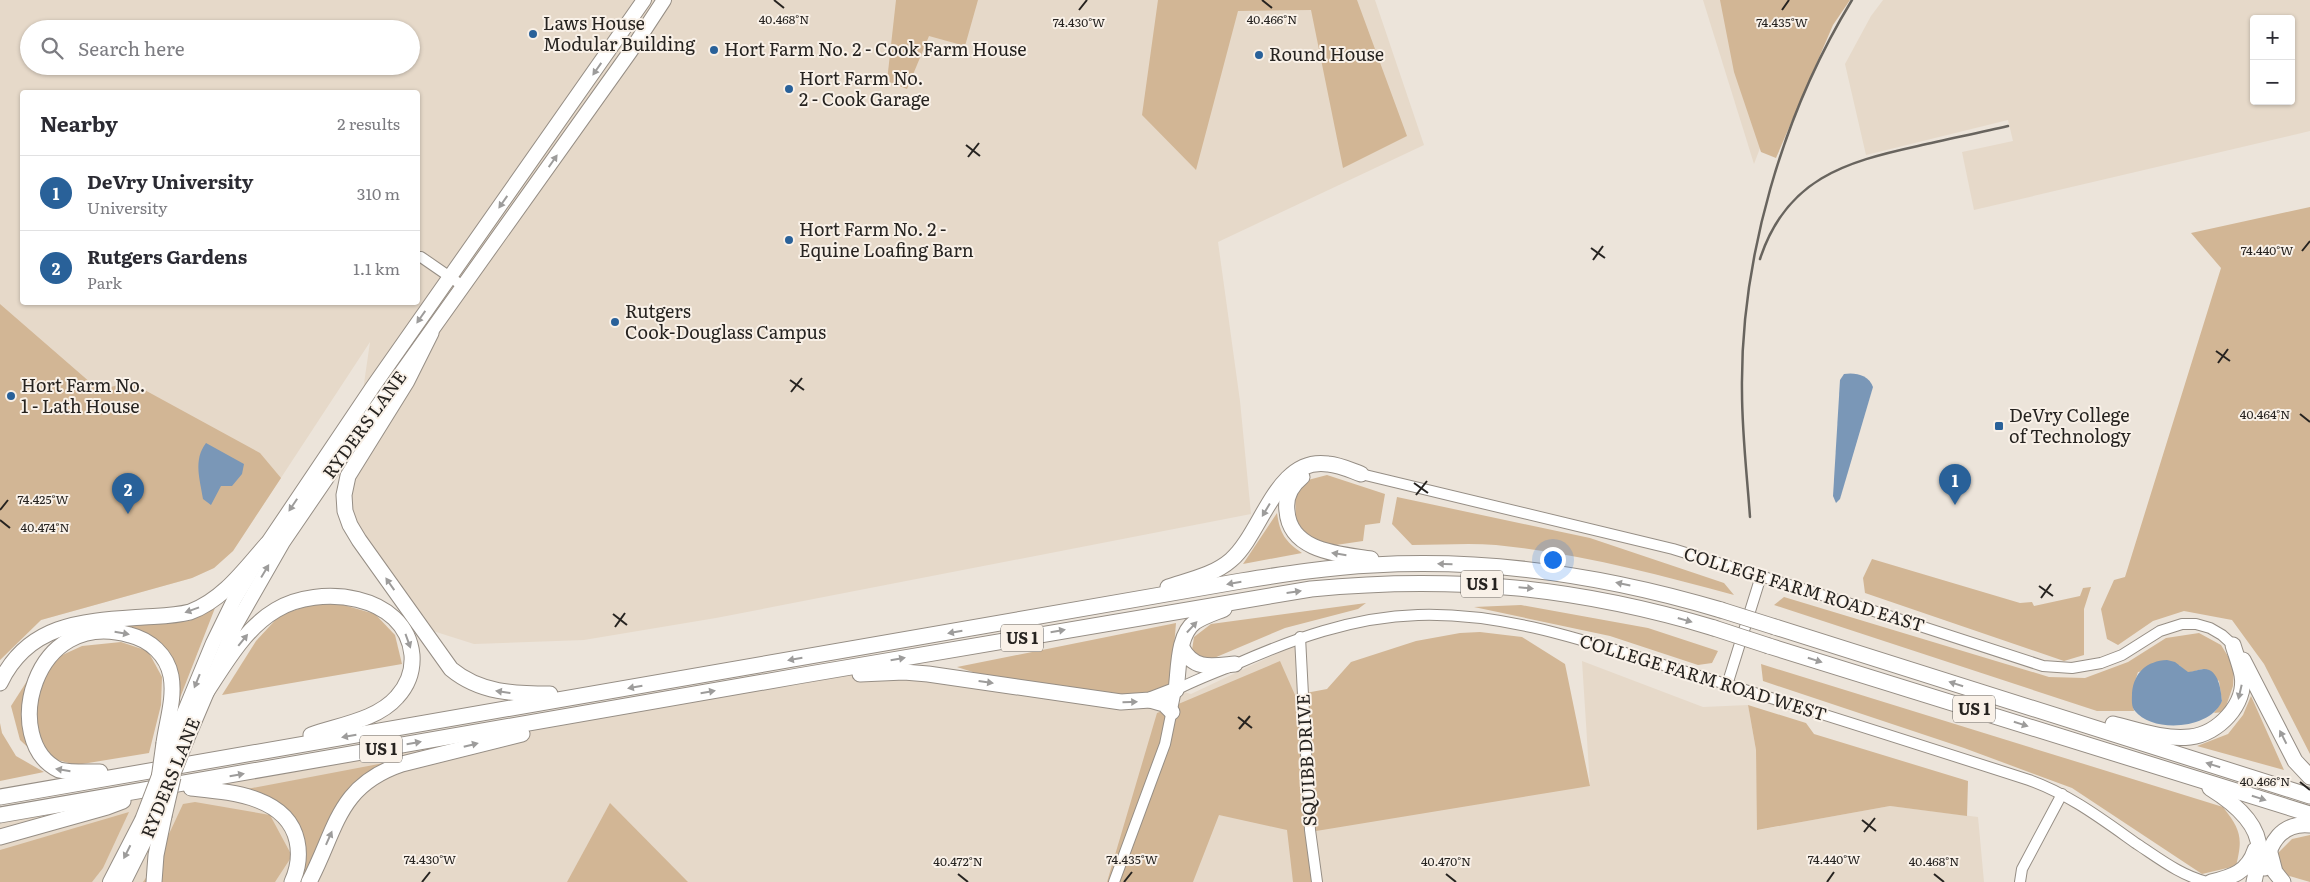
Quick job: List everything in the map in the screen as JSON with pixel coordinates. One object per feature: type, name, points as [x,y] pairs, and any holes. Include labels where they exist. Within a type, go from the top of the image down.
[{"type":"highway","points":[[431,333],[407,381],[348,476],[344,503],[350,525],[442,658],[462,678],[476,685],[500,692],[587,695]]},
{"type":"highway","points":[[1114,604],[1210,573],[1226,564],[1248,541],[1283,482],[1302,467],[1315,463],[1329,464],[1361,474]]},
{"type":"highway","points":[[1361,474],[1324,469],[1315,470],[1302,476],[1293,485],[1288,497],[1286,510],[1290,524],[1306,542],[1322,551],[1404,563]]},
{"type":"highway","points":[[4,688],[12,663],[49,633],[66,626],[92,621],[175,615],[190,612],[206,604],[226,589],[267,544]]},
{"type":"highway","name":"US 1","points":[[0,797],[160,781],[260,752],[1306,571],[1404,563],[1502,566],[1631,585],[1721,610],[2310,796]]},
{"type":"highway","name":"US 1","points":[[0,815],[160,781],[591,712],[1246,599],[1311,589],[1374,584],[1471,584],[1535,589],[1599,598],[1662,613],[2310,814]]},
{"type":"highway","points":[[205,694],[238,646],[255,626],[268,615],[292,602],[315,596],[346,597],[378,608],[396,621],[407,638],[412,659],[408,680],[393,701],[357,720],[260,752]]},
{"type":"highway","points":[[798,676],[915,673],[1110,701],[1131,702],[1150,700],[1176,690],[1186,633],[1194,623],[1246,599]]},
{"type":"highway","points":[[4,688],[13,681],[26,664],[45,648],[60,640],[94,631],[120,632],[136,636],[148,642],[158,651],[171,675],[172,696],[168,743],[160,781],[160,817],[154,882]]},
{"type":"highway","points":[[2002,699],[2077,713],[2144,732],[2191,737],[2205,733],[2218,726],[2236,705],[2242,688],[2242,675],[2233,645]]},
{"type":"highway","points":[[2233,645],[2251,673],[2295,761],[2310,777]]},
{"type":"highway","points":[[1182,648],[1189,659],[1199,665],[1235,664]]},
{"type":"highway","points":[[1150,700],[1164,704],[1172,712]]},
{"type":"highway","points":[[309,882],[346,803],[357,789],[378,773],[402,764],[531,732],[591,712]]},
{"type":"highway","points":[[24,754],[44,765],[64,771],[160,781],[240,795],[266,804],[279,812],[293,830],[298,844],[298,866],[292,882]]},
{"type":"highway","points":[[2179,773],[2212,789],[2235,806],[2250,822],[2256,836],[2259,854],[2254,882]]},
{"type":"highway","points":[[0,837],[107,808],[160,781]]},
{"type":"highway","points":[[2263,882],[2270,850],[2278,836],[2286,829],[2310,825]]},
{"type":"highway","points":[[2209,882],[2232,877],[2246,867],[2254,852],[2256,836]]},
{"type":"highway","points":[[2270,850],[2274,872],[2283,882]]},
{"type":"main road","name":"RYDERS LANE","points":[[168,743],[213,644],[239,592],[267,544],[354,414],[644,0]]},
{"type":"main road","name":"RYDERS LANE","points":[[110,882],[128,851],[160,781],[187,739],[239,619],[279,548],[341,457],[630,52],[664,0]]},
{"type":"main road","name":"RYDERS LANE","points":[[124,882],[160,817]]},
{"type":"street","points":[[421,257],[463,286]]},
{"type":"street","name":"COLLEGE FARM ROAD EAST","points":[[1361,474],[1665,547],[1899,619],[2020,659],[2052,667],[2081,667],[2114,659],[2160,631],[2182,624],[2196,624],[2210,628],[2222,635],[2233,645]]},
{"type":"street","points":[[1728,685],[1760,576]]},
{"type":"street","name":"COLLEGE FARM ROAD WEST","points":[[1176,690],[1300,637],[1329,628],[1383,617],[1434,615],[1483,618],[1542,629],[1728,685],[2037,783],[2062,794],[2180,872],[2209,882]]},
{"type":"street","name":"SQUIBB DRIVE","points":[[1300,637],[1310,820],[1317,882]]},
{"type":"street","points":[[1114,882],[1162,754],[1176,690]]},
{"type":"street","points":[[2020,882],[2022,869],[2062,794]]},
{"type":"shaded area","name":"Rutgers Cook-Douglass Campus","points":[[0,0],[1375,0],[1424,145],[1218,242],[1240,401],[1251,514],[716,618],[584,640],[474,644],[433,631],[351,522],[352,467],[370,342],[233,551],[214,568],[192,578],[41,620],[0,660]]},
{"type":"shaded area","points":[[896,0],[978,0],[965,46],[929,36],[907,89],[887,81]]},
{"type":"shaded area","points":[[1158,0],[1357,0],[1407,136],[1343,168],[1311,10],[1238,11],[1196,170],[1142,115]]},
{"type":"shaded area","points":[[1703,0],[1816,0],[1754,164]]},
{"type":"shaded area","points":[[1720,0],[1850,0],[1833,25],[1776,158],[1761,152],[1734,72]]},
{"type":"shaded area","points":[[1883,0],[2310,0],[2310,131],[1974,210],[1962,152],[2013,141],[2008,120],[1866,155],[1845,64],[1871,16]]},
{"type":"shaded area","points":[[2310,207],[2310,754],[2264,664],[2232,620],[2184,611],[2153,621],[2118,645],[2107,639],[2101,609],[2114,580],[2125,577],[2221,268],[2191,233]]},
{"type":"shaded area","points":[[0,304],[99,390],[130,382],[260,453],[281,478],[233,551],[214,568],[192,578],[41,620],[0,660]]},
{"type":"shaded area","points":[[1327,475],[1385,494],[1380,523],[1365,525],[1363,541],[1329,546],[1309,538],[1296,520],[1295,496],[1308,480]]},
{"type":"shaded area","points":[[1397,497],[1590,538],[1724,583],[1734,595],[1646,572],[1556,553],[1496,545],[1412,545],[1392,524]]},
{"type":"shaded area","points":[[1277,513],[1284,536],[1291,545],[1302,553],[1243,564]]},
{"type":"shaded area","points":[[1872,559],[2020,603],[2032,602],[2034,606],[2080,596],[2083,588],[2091,587],[2084,609],[2084,655],[2064,661],[1865,593],[1863,578]]},
{"type":"shaded area","points":[[1784,597],[2049,677],[2085,678],[2128,662],[2166,638],[2199,633],[2221,645],[2234,666],[2233,686],[2224,712],[2214,713],[2222,701],[2219,681],[2202,669],[2188,673],[2179,665],[2138,672],[2133,692],[2134,711],[2097,711],[1774,605]]},
{"type":"shaded area","points":[[326,600],[375,614],[395,635],[402,664],[222,695],[256,641],[280,615]]},
{"type":"shaded area","points":[[1366,603],[1358,609],[1285,628],[1214,658],[1199,658],[1192,650],[1194,637],[1211,624]]},
{"type":"shaded area","points":[[1521,605],[1648,628],[1718,651],[1712,663],[1698,665],[1610,636],[1474,607]]},
{"type":"shaded area","points":[[215,608],[178,703],[177,671],[166,653],[116,626],[189,621]]},
{"type":"shaded area","points":[[1176,623],[1171,684],[1149,695],[1110,694],[998,680],[957,667]]},
{"type":"shaded area","points":[[1480,632],[1522,637],[1565,664],[1590,786],[1310,832],[1311,882],[1293,882],[1287,830],[1219,815],[1193,882],[1107,882],[1157,713],[1280,661],[1295,695],[1327,689],[1351,662],[1416,641],[1460,633]]},
{"type":"shaded area","points":[[121,642],[148,651],[162,677],[161,705],[149,753],[76,765],[35,754],[20,740],[11,706],[36,667],[82,646]]},
{"type":"shaded area","points":[[1299,643],[1309,815],[1590,786],[1582,661],[1703,707],[1748,705],[1756,750],[1758,830],[1890,806],[1978,817],[1984,882],[0,882],[0,815],[798,676],[892,672],[1110,701],[1176,690],[1191,694]]},
{"type":"shaded area","points":[[1761,664],[2223,807],[2234,822],[2239,835],[2240,841],[2236,866],[2202,874],[2072,788],[1964,748],[1763,681]]},
{"type":"shaded area","points":[[2251,696],[2284,770],[2197,746],[2228,734],[2243,715]]},
{"type":"shaded area","points":[[1748,705],[1806,723],[1814,734],[1968,781],[1967,816],[1890,806],[1757,830],[1756,750]]},
{"type":"shaded area","points":[[0,723],[2,733],[16,756],[44,772],[0,781]]},
{"type":"shaded area","points":[[384,763],[351,787],[304,880],[303,843],[265,799],[247,789]]},
{"type":"shaded area","points":[[195,802],[270,815],[292,856],[275,882],[143,882],[154,866],[183,804]]},
{"type":"shaded area","points":[[610,803],[688,882],[567,882]]},
{"type":"shaded area","points":[[129,812],[103,868],[92,882],[0,882],[0,850]]},
{"type":"shaded area","points":[[2310,835],[2310,882],[2283,874],[2277,854],[2292,839]]},
{"type":"water","points":[[1853,373],[1861,375],[1873,387],[1840,499],[1836,503],[1833,496],[1840,380],[1844,374]]},
{"type":"water","points":[[206,443],[244,464],[242,474],[232,486],[221,486],[211,505],[203,499],[198,470],[202,449]]},
{"type":"water","points":[[2167,660],[2175,662],[2188,672],[2204,669],[2209,670],[2216,676],[2222,701],[2216,711],[2194,723],[2167,725],[2154,723],[2143,718],[2135,711],[2132,705],[2132,693],[2139,674],[2148,665]]},
{"type":"railway","points":[[1750,517],[1742,407],[1743,342],[1758,239],[1770,188],[1805,90],[1827,44],[1852,0]]},
{"type":"railway","points":[[1760,259],[1771,232],[1785,210],[1802,192],[1821,178],[1866,159],[1891,152],[2008,126]]},
{"type":"place","name":"Laws House Modular Building","points":[[533,34]]},
{"type":"place","name":"Hort Farm No. 2 - Cook Farm House","points":[[714,50]]},
{"type":"place","name":"Round House","points":[[1259,55]]},
{"type":"place","name":"Hort Farm No. 2 - Cook Garage","points":[[789,89]]},
{"type":"place","name":"Hort Farm No. 2 - Equine Loafing Barn","points":[[789,240]]},
{"type":"place","name":"Rutgers Cook-Douglass Campus","points":[[615,322]]},
{"type":"place","name":"Hort Farm No. 1 - Lath House","points":[[11,396]]},
{"type":"place","name":"DeVry College of Technology","points":[[1999,426]]},
{"type":"place","name":"DeVry University","points":[[1955,505]]},
{"type":"place","name":"Rutgers Gardens","points":[[128,514]]}]
